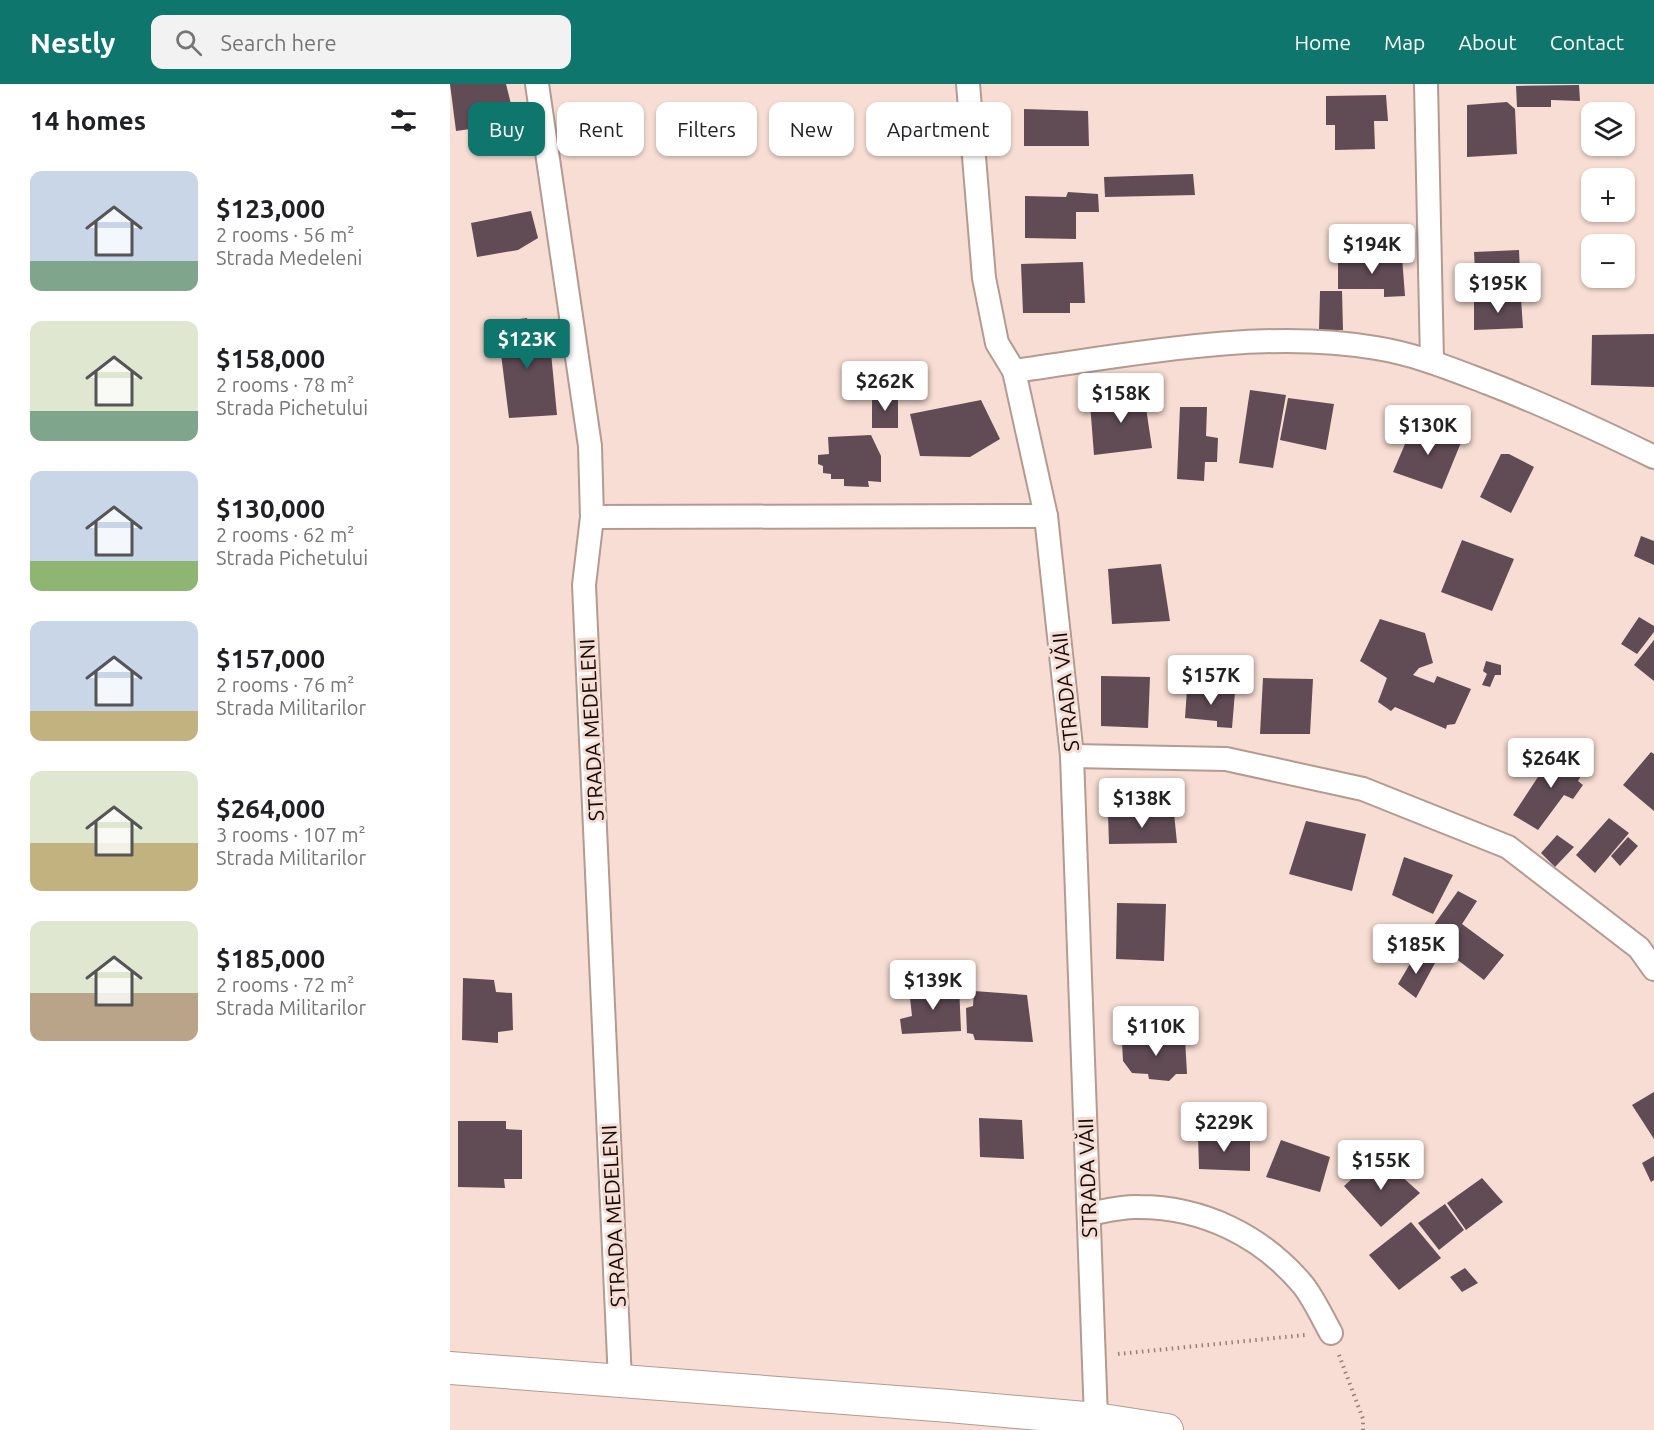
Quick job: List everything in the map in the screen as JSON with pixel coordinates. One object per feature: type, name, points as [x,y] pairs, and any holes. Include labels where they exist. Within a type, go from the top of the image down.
[{"type":"main road","points":[[450,1368],[1096,1419],[1167,1430]]},
{"type":"street","name":"STRADA MEDELENI","points":[[537,84],[590,446],[592,517],[584,585],[620,1381]]},
{"type":"street","name":"STRADA VĂII","points":[[968,84],[984,278],[997,343],[1014,370],[1046,516],[1072,756],[1096,1419]]},
{"type":"street","points":[[1426,84],[1432,361]]},
{"type":"street","points":[[1014,370],[1170,349],[1276,340],[1375,347],[1432,361],[1562,412],[1654,456]]},
{"type":"street","points":[[592,517],[1046,516]]},
{"type":"street","points":[[1072,756],[1226,759],[1363,789],[1508,848],[1639,948],[1654,969]]},
{"type":"street","points":[[1089,1214],[1147,1207],[1186,1211],[1232,1228],[1274,1254],[1304,1287],[1330,1333]]},
{"type":"path","points":[[1094,1357],[1330,1333],[1363,1419],[1363,1430]]},
{"type":"building","points":[[450,84],[506,84],[510,102],[468,102],[468,129],[456,131]]},
{"type":"building","points":[[1579,85],[1580,101],[1551,100],[1551,107],[1517,107],[1516,86]]},
{"type":"building","points":[[1386,95],[1388,121],[1374,121],[1375,149],[1335,150],[1335,125],[1326,125],[1326,96]]},
{"type":"building","points":[[1507,102],[1515,109],[1517,154],[1467,157],[1467,105]]},
{"type":"building","points":[[1024,109],[1088,111],[1089,146],[1024,146]]},
{"type":"building","points":[[1193,174],[1195,195],[1105,197],[1104,177]]},
{"type":"building","points":[[1068,192],[1098,194],[1099,212],[1076,212],[1076,239],[1025,238],[1025,196],[1066,197]]},
{"type":"building","points":[[531,211],[538,238],[518,250],[477,257],[471,223]]},
{"type":"building","points":[[1519,250],[1521,295],[1476,294],[1474,252]]},
{"type":"building","points":[[1402,257],[1405,296],[1384,297],[1384,289],[1338,289],[1338,258]]},
{"type":"building","points":[[1083,262],[1085,303],[1070,303],[1070,313],[1023,313],[1021,264]]},
{"type":"building","points":[[1320,291],[1342,291],[1343,330],[1319,330]]},
{"type":"building","points":[[1521,298],[1523,328],[1474,330],[1474,299]]},
{"type":"building","points":[[527,318],[531,332],[549,332],[557,415],[509,418],[497,322]]},
{"type":"building","points":[[1654,334],[1654,387],[1591,385],[1592,335]]},
{"type":"building","points":[[1143,388],[1152,448],[1094,455],[1090,403],[1121,399],[1121,390]]},
{"type":"building","points":[[1250,390],[1286,395],[1273,468],[1239,463]]},
{"type":"building","points":[[872,397],[898,397],[898,428],[872,428]]},
{"type":"building","points":[[1288,398],[1334,404],[1326,450],[1280,440]]},
{"type":"building","points":[[981,400],[1000,439],[970,457],[920,456],[910,414]]},
{"type":"building","points":[[1180,407],[1207,407],[1206,436],[1218,438],[1217,462],[1205,462],[1204,481],[1177,479]]},
{"type":"building","points":[[1414,423],[1462,440],[1442,489],[1393,472]]},
{"type":"building","points":[[871,435],[881,456],[881,482],[868,481],[869,487],[844,486],[844,479],[831,479],[831,474],[823,473],[823,466],[818,464],[818,455],[829,454],[828,437]]},
{"type":"building","points":[[1501,454],[1509,454],[1534,467],[1511,513],[1480,497]]},
{"type":"building","points":[[1641,536],[1654,541],[1654,565],[1634,556]]},
{"type":"building","points":[[1462,540],[1514,559],[1492,611],[1441,592]]},
{"type":"building","points":[[1161,564],[1170,621],[1112,624],[1108,569]]},
{"type":"building","points":[[1639,617],[1654,626],[1654,632],[1637,654],[1621,644]]},
{"type":"building","points":[[1380,619],[1425,633],[1433,663],[1419,668],[1413,675],[1434,683],[1437,676],[1471,689],[1455,724],[1447,725],[1446,729],[1395,707],[1391,711],[1378,702],[1387,678],[1360,661]]},
{"type":"building","points":[[1654,640],[1654,681],[1634,665]]},
{"type":"building","points":[[1486,661],[1501,665],[1501,675],[1495,675],[1490,687],[1482,685],[1487,674],[1483,671]]},
{"type":"building","points":[[1101,676],[1150,677],[1148,728],[1101,726]]},
{"type":"building","points":[[1263,678],[1313,679],[1310,734],[1260,734]]},
{"type":"building","points":[[1187,689],[1235,692],[1232,728],[1217,727],[1217,721],[1185,718]]},
{"type":"building","points":[[1557,748],[1586,767],[1578,781],[1583,785],[1573,799],[1564,795],[1538,830],[1513,815]]},
{"type":"building","points":[[1651,752],[1654,754],[1654,811],[1623,785]]},
{"type":"building","points":[[1174,813],[1177,843],[1109,844],[1108,814]]},
{"type":"building","points":[[1609,818],[1629,833],[1595,873],[1576,855]]},
{"type":"building","points":[[1306,821],[1366,834],[1352,891],[1289,874]]},
{"type":"building","points":[[1557,835],[1574,847],[1555,867],[1541,853]]},
{"type":"building","points":[[1628,837],[1638,846],[1620,866],[1611,856]]},
{"type":"building","points":[[1404,857],[1453,875],[1433,914],[1392,895]]},
{"type":"building","points":[[1458,891],[1477,901],[1462,924],[1504,955],[1484,980],[1426,936]]},
{"type":"building","points":[[1117,903],[1166,904],[1164,961],[1116,959]]},
{"type":"building","points":[[1417,952],[1435,963],[1416,998],[1398,984]]},
{"type":"building","points":[[463,978],[494,980],[496,992],[512,993],[513,1030],[498,1032],[498,1043],[462,1040]]},
{"type":"building","points":[[959,985],[961,1031],[902,1034],[900,1019],[912,1016],[909,989]]},
{"type":"building","points":[[974,991],[1027,995],[1033,1042],[975,1040],[973,1034],[967,1033],[966,1008],[973,1006]]},
{"type":"building","points":[[1185,1038],[1187,1074],[1176,1074],[1169,1081],[1149,1079],[1148,1074],[1132,1073],[1123,1061],[1122,1042],[1129,1039]]},
{"type":"building","points":[[1654,1092],[1654,1139],[1632,1105]]},
{"type":"building","points":[[979,1118],[1022,1120],[1024,1159],[980,1157]]},
{"type":"building","points":[[458,1121],[506,1121],[506,1129],[522,1130],[522,1179],[504,1179],[505,1188],[458,1187]]},
{"type":"building","points":[[1198,1134],[1250,1139],[1250,1171],[1199,1169]]},
{"type":"building","points":[[1281,1140],[1330,1157],[1320,1192],[1266,1177]]},
{"type":"building","points":[[1378,1155],[1420,1193],[1381,1227],[1344,1186]]},
{"type":"building","points":[[1654,1156],[1654,1180],[1651,1182],[1642,1163]]},
{"type":"building","points":[[1482,1178],[1503,1202],[1466,1230],[1447,1203]]},
{"type":"building","points":[[1445,1204],[1464,1230],[1439,1250],[1418,1223]]},
{"type":"building","points":[[1411,1222],[1441,1258],[1399,1290],[1369,1255]]},
{"type":"building","points":[[1465,1268],[1478,1283],[1462,1292],[1450,1277]]}]
